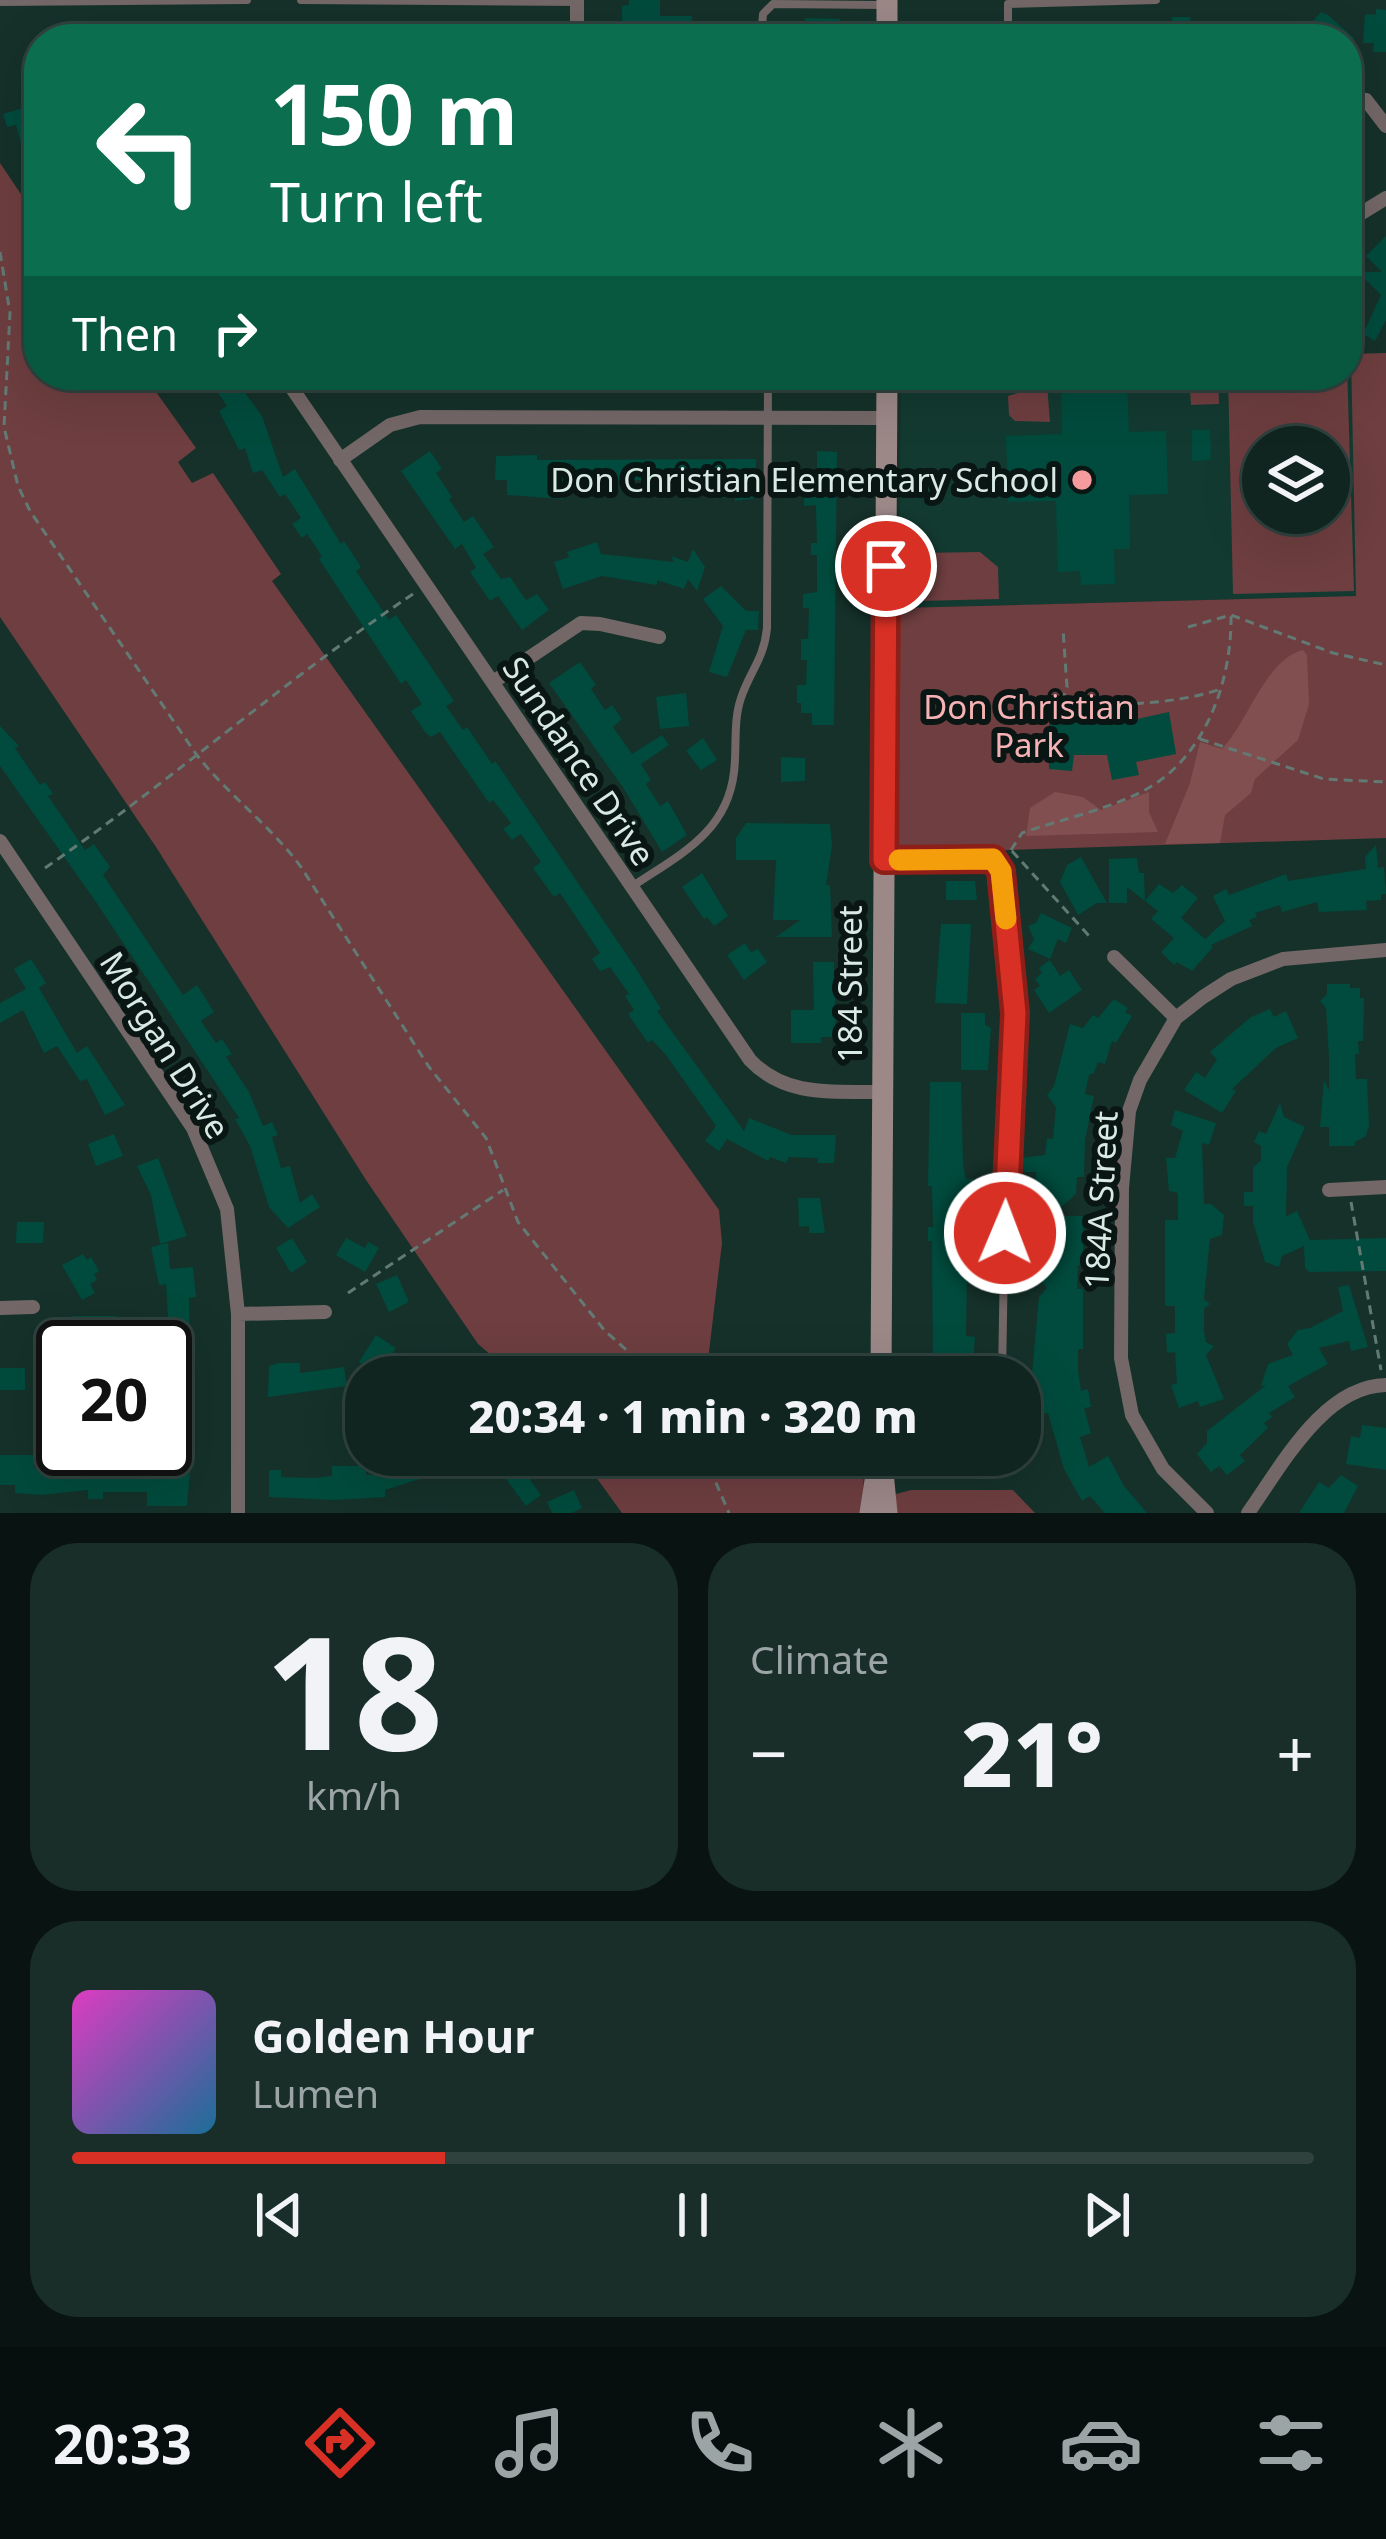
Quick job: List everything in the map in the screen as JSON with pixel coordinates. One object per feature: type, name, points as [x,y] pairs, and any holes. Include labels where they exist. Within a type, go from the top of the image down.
[{"type":"main road","name":"184 Street","points":[[881,1356],[887,390]]},
{"type":"main road","points":[[870,1513],[876,1476]]},
{"type":"main road","points":[[883,1476],[887,1513]]},
{"type":"street","points":[[1366,100],[1386,126]]},
{"type":"street","name":"Sundance Drive","points":[[294,390],[758,1069],[798,1090],[883,1092]]},
{"type":"street","points":[[340,460],[390,425],[420,417],[886,418]]},
{"type":"street","points":[[493,682],[581,623],[659,637]]},
{"type":"street","name":"Morgan Drive","points":[[0,841],[193,1128],[227,1209],[238,1314],[238,1513]]},
{"type":"street","points":[[1114,958],[1176,1018],[1231,979],[1283,958],[1386,950]]},
{"type":"street","name":"184A Street","points":[[1176,1018],[1140,1080],[1124,1143],[1121,1358],[1132,1415],[1163,1469],[1207,1513]]},
{"type":"street","points":[[1329,1190],[1386,1187]]},
{"type":"street","points":[[0,1308],[33,1307]]},
{"type":"street","points":[[238,1314],[325,1312]]},
{"type":"street","points":[[1248,1513],[1331,1408],[1366,1386],[1385,1385]]},
{"type":"lane","points":[[0,2],[248,0]]},
{"type":"lane","points":[[301,0],[577,1]]},
{"type":"lane","points":[[1008,24],[1008,4],[1156,0]]},
{"type":"lane","points":[[763,24],[773,4],[886,3]]},
{"type":"lane","points":[[632,887],[697,844],[717,822],[730,796],[741,698],[764,653],[767,628],[768,390]]},
{"type":"lane","points":[[884,860],[993,859],[1001,871],[1015,1013],[1006,1138],[1002,1356]]},
{"type":"path","points":[[0,252],[10,313],[4,427],[18,486],[30,511],[196,754],[301,867],[417,1049],[486,1138],[518,1222],[596,1320],[634,1356]]},
{"type":"path","points":[[45,868],[135,806],[323,654],[415,593]]},
{"type":"path","points":[[1091,938],[1012,850],[1022,833],[1148,789],[1167,776],[1198,739],[1220,689],[1232,641],[1231,615]]},
{"type":"path","points":[[1188,627],[1231,615],[1333,653],[1386,664]]},
{"type":"path","points":[[1060,707],[1067,687],[1063,629]]},
{"type":"path","points":[[1006,712],[1047,713],[1060,707],[1179,699],[1220,689]]},
{"type":"path","points":[[1198,739],[1324,779],[1386,782]]},
{"type":"path","points":[[1348,1189],[1385,1385]]},
{"type":"path","points":[[348,1293],[505,1190]]},
{"type":"path","points":[[713,1476],[729,1513]]},
{"type":"shaded area","name":"Don Christian Elementary School","points":[[1386,353],[1386,595],[899,608],[901,390],[1362,390],[1362,354]]},
{"type":"shaded area","points":[[1303,650],[1309,704],[1298,740],[1255,779],[1251,793],[1225,815],[1220,843],[1165,844],[1190,783],[1200,742],[1222,749],[1278,665]]},
{"type":"shaded area","points":[[1055,792],[1083,797],[1101,810],[1149,792],[1149,812],[1158,832],[1026,836],[1030,808]]},
{"type":"green space","points":[[0,163],[24,199],[24,390],[155,390],[196,448],[178,462],[192,483],[213,473],[281,574],[272,581],[719,1210],[722,1243],[709,1356],[492,1356],[478,1344],[366,1180],[156,847],[0,617]]},
{"type":"green space","name":"Don Christian Park","points":[[1386,353],[1386,838],[912,853],[899,847],[899,608],[1356,596],[1352,390],[1362,390],[1362,354]]},
{"type":"green space","points":[[1047,390],[1050,422],[1015,421],[1009,415],[1008,396]]},
{"type":"green space","points":[[1190,390],[1219,390],[1219,404],[1191,405]]},
{"type":"green space","points":[[1228,390],[1348,390],[1349,426],[1242,426],[1242,534],[1350,534],[1350,462],[1354,591],[1233,594]]},
{"type":"green space","points":[[980,552],[998,567],[999,599],[919,601],[918,553]]},
{"type":"green space","points":[[595,1476],[864,1476],[863,1513],[622,1513]]},
{"type":"green space","points":[[1013,1490],[1035,1513],[895,1513],[896,1494]]},
{"type":"building","points":[[629,0],[660,0],[660,16],[692,16],[692,24],[622,24],[622,6],[629,5]]},
{"type":"building","points":[[1376,9],[1386,10],[1386,52],[1373,52],[1374,43],[1363,43],[1365,14],[1376,15]]},
{"type":"building","points":[[1321,12],[1338,24],[1310,24]]},
{"type":"building","points":[[1172,17],[1190,17],[1191,24],[1146,24],[1146,23],[1172,22]]},
{"type":"building","points":[[805,18],[840,19],[840,24],[805,24]]},
{"type":"building","points":[[24,108],[24,142],[16,125],[7,127],[3,114]]},
{"type":"building","points":[[1386,236],[1386,320],[1375,341],[1363,334],[1381,295],[1362,272],[1382,272],[1366,256]]},
{"type":"building","points":[[216,390],[243,390],[262,416],[283,477],[295,469],[341,544],[344,541],[361,567],[356,571],[389,620],[396,615],[454,701],[446,706],[492,764],[495,761],[635,967],[661,1009],[657,1011],[744,1131],[749,1118],[792,1135],[836,1135],[834,1163],[789,1157],[786,1163],[770,1157],[768,1161],[727,1139],[719,1151],[705,1141],[716,1126],[666,1055],[652,1040],[648,1043],[628,1014],[634,1010],[625,996],[629,994],[610,967],[600,971],[592,959],[600,953],[560,893],[554,897],[533,868],[541,862],[521,834],[512,840],[503,829],[511,823],[493,800],[489,803],[440,732],[431,737],[425,732],[411,711],[422,704],[406,680],[401,684],[307,534],[302,538],[292,524],[301,518],[262,470],[253,473],[245,448],[239,450],[219,411],[227,406]]},
{"type":"building","points":[[1061,390],[1128,390],[1129,432],[1166,431],[1168,494],[1129,495],[1130,549],[1114,549],[1115,584],[1081,585],[1080,571],[1058,572],[1056,501],[1008,502],[1006,436],[1062,434]]},
{"type":"building","points":[[1192,430],[1210,430],[1211,460],[1192,461]]},
{"type":"building","points":[[430,451],[442,469],[436,473],[464,522],[473,516],[494,547],[483,554],[501,579],[510,577],[526,600],[537,594],[549,610],[522,630],[498,596],[490,601],[470,572],[476,568],[462,544],[455,549],[401,471]]},
{"type":"building","points":[[817,451],[837,452],[834,725],[812,725],[812,713],[801,713],[801,703],[797,703],[797,685],[806,685],[807,660],[801,660],[801,639],[808,639],[809,608],[803,608],[803,594],[817,592],[817,555],[811,555],[811,543],[817,543],[816,505],[804,506],[805,476],[808,470],[817,471]]},
{"type":"building","points":[[537,455],[537,460],[756,459],[756,498],[735,501],[735,497],[721,498],[721,491],[700,491],[700,479],[584,481],[584,491],[563,491],[563,499],[507,495],[507,480],[495,480],[496,456]]},
{"type":"building","points":[[597,542],[601,554],[674,562],[671,556],[688,562],[693,549],[705,567],[697,591],[688,579],[684,589],[657,580],[657,585],[602,576],[563,589],[554,562]]},
{"type":"building","points":[[721,586],[746,611],[759,611],[758,630],[746,630],[727,677],[709,672],[723,626],[703,599]]},
{"type":"building","points":[[580,662],[605,710],[612,705],[622,719],[613,727],[632,754],[662,735],[669,745],[641,764],[651,780],[646,784],[660,806],[668,801],[687,835],[662,852],[549,683]]},
{"type":"building","points":[[686,693],[689,726],[660,729],[656,697]]},
{"type":"building","points":[[1169,712],[1176,754],[1136,762],[1139,775],[1112,780],[1107,755],[1074,755],[1072,771],[1049,769],[1052,713],[1117,715],[1119,723]]},
{"type":"building","points":[[0,726],[19,746],[15,748],[40,785],[45,782],[53,794],[48,796],[85,850],[94,844],[110,867],[103,875],[183,995],[197,985],[214,1012],[201,1021],[216,1043],[222,1039],[232,1054],[226,1057],[249,1092],[263,1126],[272,1122],[281,1168],[290,1166],[300,1203],[312,1194],[320,1207],[288,1228],[269,1207],[250,1146],[235,1119],[239,1118],[0,766]]},
{"type":"building","points":[[703,738],[717,760],[701,770],[686,751]]},
{"type":"building","points":[[781,757],[805,758],[805,781],[781,782]]},
{"type":"building","points":[[746,823],[830,824],[826,885],[830,885],[832,937],[776,937],[800,920],[773,920],[776,860],[736,860],[736,838]]},
{"type":"building","points":[[1376,845],[1386,894],[1381,894],[1381,900],[1366,901],[1367,910],[1319,912],[1317,902],[1282,912],[1280,905],[1255,913],[1257,917],[1249,920],[1252,926],[1211,945],[1192,971],[1177,962],[1174,965],[1161,952],[1174,938],[1151,919],[1158,911],[1145,901],[1159,884],[1173,893],[1182,885],[1198,898],[1181,918],[1205,939],[1225,921],[1213,896],[1226,889],[1229,895],[1286,874],[1288,881],[1366,869],[1365,857]]},
{"type":"building","points":[[1081,857],[1107,903],[1097,903],[1078,915],[1060,882],[1067,865]]},
{"type":"building","points":[[1137,858],[1139,873],[1144,873],[1145,901],[1127,887],[1127,903],[1109,903],[1109,859]]},
{"type":"building","points":[[702,873],[728,916],[714,926],[682,887]]},
{"type":"building","points":[[946,881],[975,881],[977,900],[946,900]]},
{"type":"building","points":[[1041,913],[1072,928],[1066,943],[1058,939],[1050,959],[1028,949],[1034,939],[1028,926]]},
{"type":"building","points":[[941,924],[971,924],[967,1004],[935,1003]]},
{"type":"building","points":[[745,943],[751,952],[758,949],[767,962],[744,980],[727,955]]},
{"type":"building","points":[[31,959],[46,983],[39,988],[77,1053],[87,1046],[125,1105],[105,1115],[87,1079],[80,1081],[57,1046],[44,1053],[23,1010],[0,1023],[0,1003],[26,989],[14,969]]},
{"type":"building","points":[[1050,960],[1060,976],[1069,970],[1082,990],[1049,1013],[1034,990],[1040,986],[1035,979],[1042,973],[1039,968]]},
{"type":"building","points":[[813,962],[834,962],[836,1037],[821,1037],[821,1043],[791,1043],[791,1010],[814,1010]]},
{"type":"building","points":[[1327,984],[1350,984],[1350,988],[1360,988],[1360,998],[1364,998],[1363,1041],[1358,1041],[1359,1054],[1355,1054],[1356,1079],[1367,1079],[1369,1125],[1366,1136],[1355,1146],[1329,1146],[1329,1127],[1320,1127],[1324,1080],[1329,1090],[1326,1008],[1320,1001],[1327,994]]},
{"type":"building","points":[[1114,999],[1132,1016],[1116,1043],[1112,1041],[1105,1064],[1098,1062],[1089,1075],[1085,1094],[1094,1096],[1084,1177],[1077,1177],[1076,1194],[1051,1216],[1083,1216],[1083,1265],[1078,1265],[1077,1289],[1083,1289],[1083,1349],[1078,1349],[1078,1371],[1081,1391],[1088,1389],[1091,1407],[1084,1408],[1091,1433],[1080,1437],[1089,1467],[1108,1456],[1124,1486],[1147,1513],[1105,1513],[1090,1496],[1082,1501],[1064,1469],[1048,1413],[1043,1414],[1041,1356],[1034,1356],[1039,1297],[1047,1288],[1038,1265],[1038,1229],[1045,1216],[1045,1200],[1036,1190],[1036,1172],[1021,1172],[1022,1158],[1045,1155],[1047,1138],[1053,1139],[1056,1107],[1047,1095],[1054,1086],[1070,1024],[1083,1028],[1093,1015],[1098,1018]]},
{"type":"building","points":[[1270,1009],[1274,1017],[1286,1011],[1298,1038],[1276,1048],[1232,1089],[1236,1091],[1222,1113],[1184,1090],[1196,1072],[1205,1078],[1217,1059],[1210,1052],[1251,1017]]},
{"type":"building","points":[[961,1013],[985,1013],[985,1025],[991,1028],[988,1070],[961,1070]]},
{"type":"building","points":[[930,1082],[961,1082],[963,1165],[966,1179],[973,1179],[972,1197],[957,1197],[957,1223],[963,1223],[960,1266],[967,1266],[966,1336],[975,1337],[973,1356],[933,1356],[932,1241],[928,1241],[928,1227],[933,1227],[932,1186],[928,1186]]},
{"type":"building","points":[[1280,1103],[1284,1117],[1305,1127],[1287,1167],[1286,1216],[1297,1211],[1310,1240],[1386,1238],[1386,1271],[1309,1272],[1304,1246],[1282,1256],[1279,1267],[1265,1262],[1253,1206],[1244,1206],[1244,1192],[1253,1192],[1253,1168],[1261,1160],[1261,1146],[1254,1142],[1259,1131],[1266,1134]]},
{"type":"building","points":[[1175,1110],[1216,1123],[1209,1145],[1202,1143],[1204,1204],[1224,1215],[1222,1235],[1210,1239],[1204,1299],[1210,1304],[1204,1309],[1204,1331],[1206,1342],[1214,1346],[1206,1355],[1224,1399],[1200,1407],[1198,1401],[1179,1408],[1171,1385],[1177,1383],[1175,1352],[1167,1353],[1166,1334],[1175,1333],[1175,1306],[1165,1306],[1165,1220],[1178,1220],[1178,1193],[1169,1191],[1166,1158],[1175,1158],[1183,1131],[1171,1125]]},
{"type":"building","points":[[114,1134],[123,1156],[96,1166],[88,1144]]},
{"type":"building","points":[[158,1158],[187,1236],[160,1244],[151,1195],[137,1166]]},
{"type":"building","points":[[798,1198],[820,1198],[825,1233],[799,1227]]},
{"type":"building","points":[[17,1222],[44,1222],[43,1243],[16,1243]]},
{"type":"building","points":[[292,1238],[307,1262],[291,1273],[276,1248]]},
{"type":"building","points":[[346,1238],[365,1248],[368,1242],[379,1248],[365,1272],[336,1255]]},
{"type":"building","points":[[168,1243],[170,1269],[193,1267],[196,1297],[189,1298],[189,1320],[157,1320],[168,1317],[166,1284],[159,1285],[151,1247]]},
{"type":"building","points":[[83,1254],[87,1260],[91,1257],[99,1271],[90,1284],[95,1293],[82,1300],[62,1265]]},
{"type":"building","points":[[397,1275],[409,1302],[389,1312],[376,1284]]},
{"type":"building","points":[[1349,1285],[1368,1347],[1351,1351],[1349,1341],[1319,1348],[1328,1364],[1288,1386],[1295,1397],[1269,1413],[1272,1417],[1264,1423],[1268,1428],[1240,1455],[1245,1461],[1227,1475],[1219,1466],[1211,1472],[1197,1454],[1207,1443],[1207,1431],[1266,1385],[1261,1386],[1268,1364],[1293,1355],[1287,1344],[1298,1330],[1343,1311],[1338,1287]]},
{"type":"building","points":[[72,1316],[117,1316],[119,1320],[72,1320]]},
{"type":"building","points":[[376,1335],[396,1348],[391,1356],[363,1356]]},
{"type":"building","points":[[300,1363],[300,1373],[344,1367],[345,1386],[268,1397],[269,1366]]},
{"type":"building","points":[[0,1368],[25,1368],[25,1390],[0,1390]]},
{"type":"building","points":[[1362,1425],[1386,1428],[1386,1470],[1346,1464],[1351,1436],[1360,1438]]},
{"type":"building","points":[[0,1455],[34,1455],[36,1476],[190,1476],[187,1506],[147,1506],[147,1492],[103,1492],[103,1499],[88,1499],[88,1490],[42,1495],[15,1493],[15,1485],[0,1485]]},
{"type":"building","points":[[332,1466],[345,1466],[345,1476],[429,1476],[385,1490],[385,1497],[269,1497],[269,1470],[281,1470],[281,1477],[313,1478],[332,1476]]},
{"type":"building","points":[[1341,1475],[1358,1486],[1344,1513],[1299,1513],[1319,1482],[1329,1488]]},
{"type":"building","points":[[527,1476],[541,1495],[526,1506],[506,1479]]},
{"type":"building","points":[[574,1490],[582,1508],[552,1513],[547,1502]]},
{"type":"slow traffic","points":[[899,860],[993,859],[1001,871],[1006,919]]},
{"type":"place","name":"Don Christian Elementary School","points":[[1082,480]]},
{"type":"route","points":[[886,566],[884,860],[993,859],[1001,871],[1015,1013],[1005,1233]]}]
